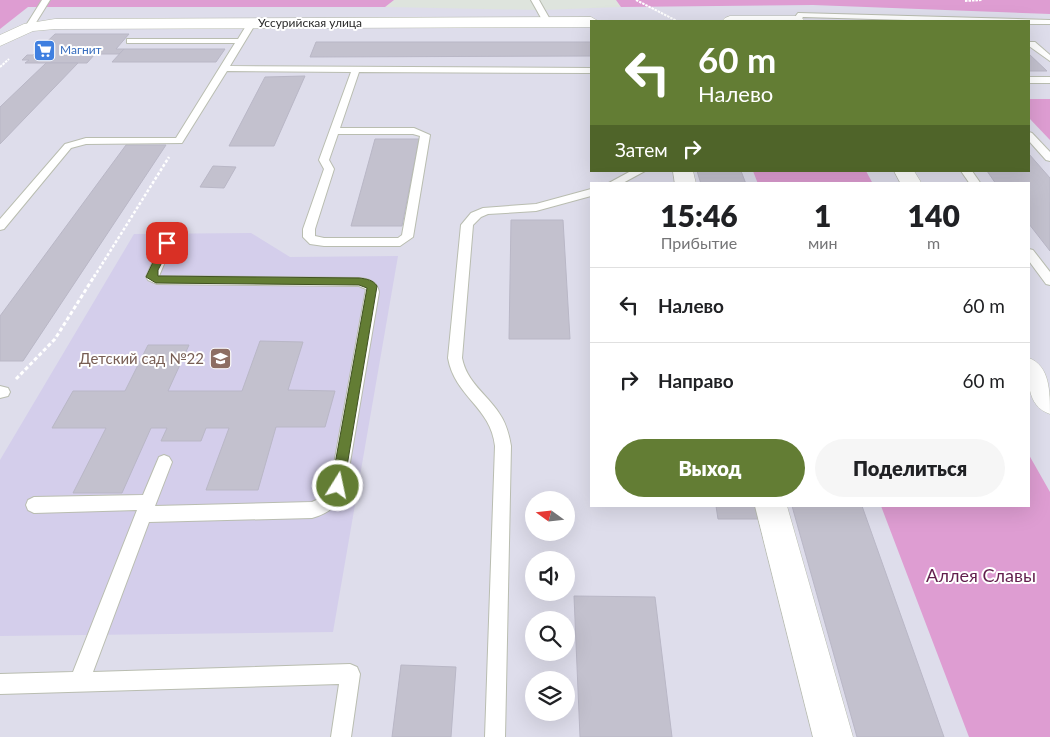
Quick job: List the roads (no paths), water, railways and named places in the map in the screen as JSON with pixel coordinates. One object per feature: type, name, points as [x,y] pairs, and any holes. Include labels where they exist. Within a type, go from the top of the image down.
[{"type":"street","name":"Уссурийская улица","points":[[0,41],[29,27],[55,24],[590,22]]},
{"type":"street","points":[[1030,371],[1050,402]]},
{"type":"street","points":[[772,507],[833,737]]},
{"type":"lane","points":[[29,27],[46,0]]},
{"type":"lane","points":[[535,0],[548,23]]},
{"type":"lane","points":[[797,20],[801,15],[979,20]]},
{"type":"lane","points":[[1030,21],[1050,22]]},
{"type":"lane","points":[[0,226],[68,146],[86,141],[179,141],[252,24]]},
{"type":"lane","points":[[130,41],[241,41]]},
{"type":"lane","points":[[1030,44],[1050,59]]},
{"type":"lane","points":[[224,68],[590,70]]},
{"type":"lane","points":[[334,131],[414,131],[425,135],[407,238],[400,242],[324,242],[314,241],[309,237],[309,229],[329,169],[324,160],[334,131],[356,69]]},
{"type":"lane","points":[[1030,80],[1050,80]]},
{"type":"lane","points":[[1030,136],[1050,158]]},
{"type":"lane","points":[[616,182],[638,172]]},
{"type":"lane","points":[[967,172],[974,182]]},
{"type":"lane","points":[[495,737],[503,446],[500,427],[456,371],[467,225],[472,218],[481,212],[527,209],[590,192]]},
{"type":"lane","points":[[34,505],[312,510],[322,508],[332,499],[338,486],[373,292],[372,286],[359,282],[156,280],[152,277],[154,270],[167,243]]},
{"type":"lane","points":[[1030,254],[1050,281]]},
{"type":"lane","points":[[79,682],[164,462]]},
{"type":"lane","points":[[0,684],[350,674],[341,737]]},
{"type":"place","name":"Магнит","points":[[44,50]]},
{"type":"place","name":"Детский сад №22","points":[[220,359]]},
{"type":"park label","name":"Аллея Славы","points":[[981,576]]}]
